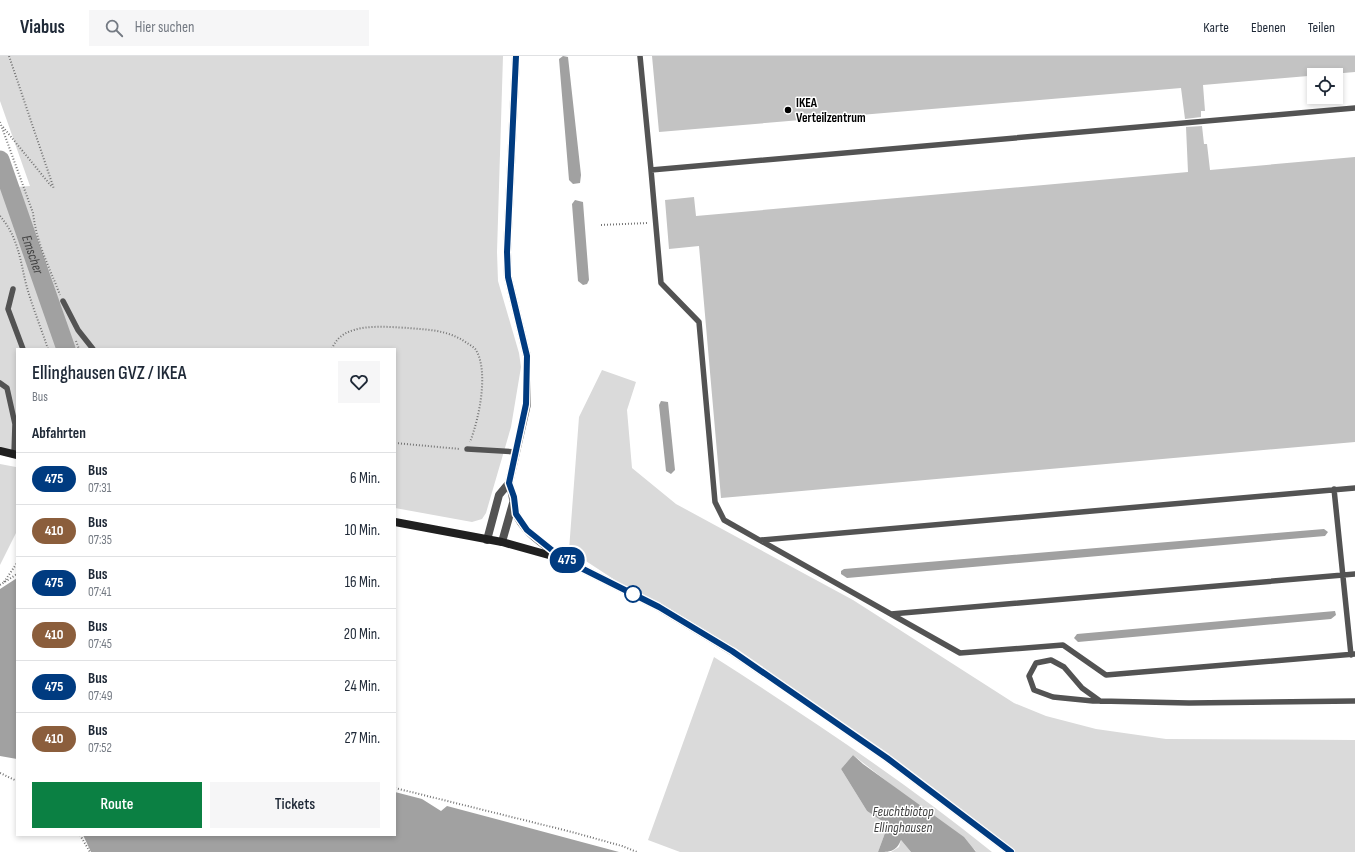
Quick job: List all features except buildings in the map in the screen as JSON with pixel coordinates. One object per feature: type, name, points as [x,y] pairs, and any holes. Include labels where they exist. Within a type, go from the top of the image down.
[{"type":"main road","points":[[0,451],[15,454]]},
{"type":"main road","points":[[396,522],[502,542],[563,559],[659,607],[732,651],[887,758],[1011,852]]},
{"type":"street","points":[[487,540],[500,495],[509,483],[526,404],[527,356],[508,277],[507,252],[516,56]]},
{"type":"street","points":[[509,483],[516,514],[527,530],[563,559]]},
{"type":"street","points":[[502,542],[513,500]]},
{"type":"lane","points":[[640,56],[661,283],[699,322],[715,502],[724,520],[960,653],[1063,645],[1106,675],[1353,654],[1334,489]]},
{"type":"lane","points":[[651,170],[1355,108]]},
{"type":"lane","points":[[13,289],[8,309],[23,348]]},
{"type":"lane","points":[[63,301],[78,330],[92,348]]},
{"type":"lane","points":[[0,383],[7,388],[15,424],[15,454]]},
{"type":"lane","points":[[467,449],[516,452]]},
{"type":"lane","points":[[760,540],[1355,488]]},
{"type":"lane","points":[[891,614],[1355,574]]},
{"type":"lane","points":[[1100,701],[1082,688],[1064,667],[1051,660],[1036,663],[1029,676],[1034,690],[1053,697],[1100,701],[1189,703],[1355,701]]},
{"type":"path","points":[[0,123],[54,189],[9,56]]},
{"type":"path","points":[[0,123],[33,213],[34,227],[44,260],[63,301]]},
{"type":"path","points":[[0,216],[14,236],[22,260],[26,285],[48,348]]},
{"type":"path","points":[[601,225],[648,223]]},
{"type":"path","points":[[333,348],[340,337],[350,332],[378,326],[441,330],[457,336],[475,349],[482,363],[482,382],[475,430],[467,449],[452,449],[396,443]]},
{"type":"path","points":[[74,335],[79,348]]},
{"type":"path","points":[[4,582],[16,564]]},
{"type":"path","points":[[0,585],[16,575]]},
{"type":"path","points":[[0,773],[16,781]]},
{"type":"path","points":[[396,788],[565,830],[622,846],[637,852]]},
{"type":"path","points":[[81,836],[90,852]]},
{"type":"shaded area","points":[[0,56],[503,56],[497,252],[498,281],[519,353],[521,367],[511,427],[486,513],[482,519],[472,522],[396,508],[396,348],[16,348],[16,454],[0,451],[0,188],[30,186],[0,101]]},
{"type":"shaded area","points":[[602,370],[636,382],[627,410],[632,468],[676,504],[853,600],[1014,703],[1046,716],[1096,729],[1166,739],[1355,740],[1355,852],[1011,852],[887,758],[569,550],[579,417]]},
{"type":"shaded area","points":[[0,464],[16,467],[16,533],[0,565]]},
{"type":"shaded area","points":[[714,657],[856,751],[925,800],[992,852],[976,852],[853,755],[841,769],[867,811],[882,821],[885,833],[878,852],[680,852],[648,840]]},
{"type":"shaded area","points":[[901,840],[911,852],[891,852],[899,847]]},
{"type":"water","points":[[563,56],[568,57],[581,175],[580,183],[573,184],[569,180],[559,59]]},
{"type":"water","points":[[575,200],[583,202],[589,280],[587,284],[583,285],[578,281],[572,204]]},
{"type":"water","points":[[661,401],[668,402],[675,470],[671,474],[666,471],[659,405]]},
{"type":"water","points":[[1324,529],[1328,532],[1325,536],[847,578],[841,574],[841,571],[844,569]]},
{"type":"water","points":[[16,579],[16,759],[0,756],[0,589]]},
{"type":"water","points":[[1335,611],[1336,615],[1331,619],[1078,642],[1074,638],[1077,634]]},
{"type":"water","name":"Feuchtbiotop Ellinghausen","points":[[853,755],[863,764],[964,837],[976,852],[911,852],[901,840],[895,849],[886,852],[878,852],[885,833],[882,821],[867,811],[841,769]]},
{"type":"water","points":[[396,792],[422,799],[441,811],[447,806],[619,852],[91,852],[83,836],[396,836]]},
{"type":"waterway","name":"Emscher","points":[[0,160],[66,348]]},
{"type":"bus line","name":"475","points":[[516,56],[508,201],[507,252],[508,277],[527,356],[526,404],[509,483],[514,497],[513,500],[516,514],[527,530],[563,559],[659,607],[732,651],[887,758],[1011,852]]},
{"type":"place","name":"IKEA Verteilzentrum","points":[[788,110]]}]
